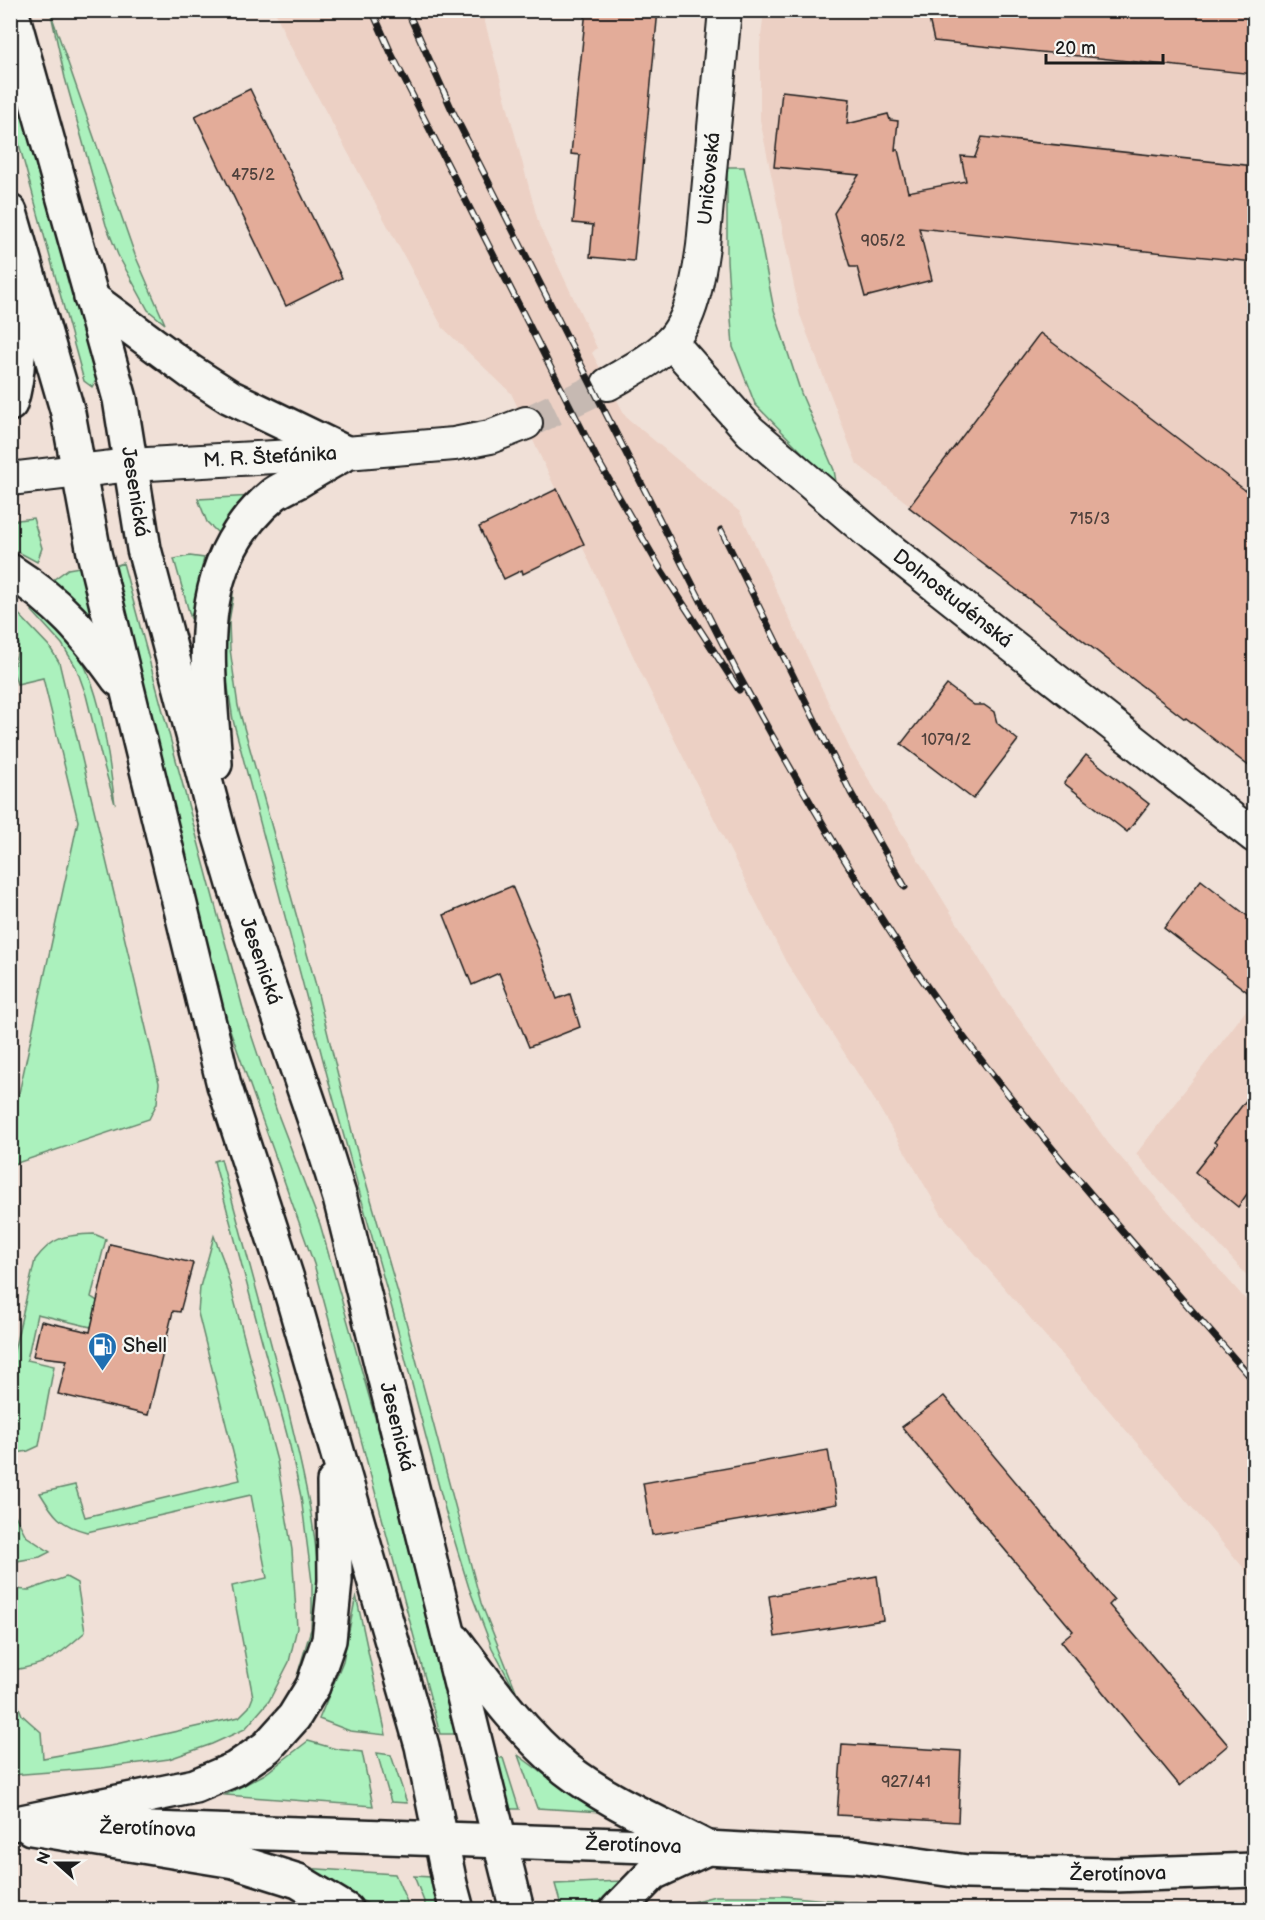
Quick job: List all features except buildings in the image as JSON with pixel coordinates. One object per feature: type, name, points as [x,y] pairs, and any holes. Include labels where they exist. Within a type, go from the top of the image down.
[{"type":"main road","name":"Jesenická","points":[[11,10],[120,399],[144,549],[219,833],[234,884],[340,1198],[517,1910]]},
{"type":"main road","points":[[10,404],[15,389],[17,369],[14,223]]},
{"type":"main road","points":[[14,223],[68,413],[94,554],[224,1085],[281,1258],[422,1746],[457,1910]]},
{"type":"main road","points":[[91,298],[190,372],[230,397],[346,453]]},
{"type":"main road","points":[[219,833],[209,658],[209,622],[215,584],[226,553],[244,524],[275,494],[346,453]]},
{"type":"main road","points":[[10,571],[35,586],[64,611],[91,641],[128,693]]},
{"type":"main road","points":[[11,1824],[195,1786],[235,1769],[267,1747],[294,1717],[313,1686],[329,1640],[335,1581],[334,1441]]},
{"type":"main road","points":[[446,1629],[509,1713],[567,1770],[612,1799],[707,1848]]},
{"type":"main road","points":[[11,1824],[234,1861],[298,1881],[346,1910]]},
{"type":"main road","name":"Žerotínova","points":[[11,1824],[707,1848],[856,1856],[967,1872],[1114,1875],[1254,1870]]},
{"type":"main road","points":[[617,1910],[653,1873],[707,1848]]},
{"type":"street","name":"Uničovská","points":[[671,342],[687,314],[698,282],[704,246],[725,10]]},
{"type":"street","points":[[608,384],[671,342]]},
{"type":"street","name":"Dolnostudénská","points":[[671,342],[750,431],[874,537],[1254,836]]},
{"type":"street","name":"M. R. Štefánika","points":[[10,479],[130,465],[346,453],[454,444],[490,437],[526,423]]},
{"type":"shaded area","points":[[275,11],[482,11],[539,225],[597,348],[592,353],[626,417],[740,512],[850,749],[999,991],[1108,1143],[1254,1309],[1254,1580],[942,1215],[874,1099],[786,962],[642,675],[511,393],[443,328],[287,40]]},
{"type":"shaded area","points":[[764,11],[1254,11],[1254,769],[1183,718],[857,464],[800,315],[760,120],[760,45]]},
{"type":"shaded area","points":[[1254,1000],[1254,1283],[1136,1154]]},
{"type":"green space","points":[[51,14],[135,255],[165,324],[148,310],[118,255],[106,225],[65,78]]},
{"type":"green space","points":[[10,63],[96,380],[92,387],[84,381],[11,115]]},
{"type":"green space","points":[[727,167],[744,167],[774,310],[801,393],[834,470],[837,488],[755,404],[733,347],[727,261]]},
{"type":"green space","points":[[253,496],[218,533],[207,522],[198,499]]},
{"type":"green space","points":[[33,518],[42,548],[37,562],[11,548],[11,521]]},
{"type":"green space","points":[[190,556],[204,558],[191,619],[174,559]]},
{"type":"green space","points":[[123,563],[245,1016],[277,1112],[320,1224],[384,1449],[455,1734],[440,1734],[314,1264],[224,1013],[112,567]]},
{"type":"green space","points":[[85,566],[94,621],[53,580],[68,569]]},
{"type":"green space","points":[[232,579],[230,649],[238,706],[315,982],[355,1144],[404,1314],[481,1603],[519,1698],[492,1648],[469,1588],[446,1513],[233,720],[224,662],[222,619]]},
{"type":"green space","points":[[36,605],[68,638],[89,676],[102,718],[115,804],[86,695],[76,667],[62,644],[32,611]]},
{"type":"green space","points":[[11,606],[49,646],[59,662],[159,1083],[157,1103],[149,1119],[11,1165],[11,1130],[78,821],[43,678],[17,684],[13,671],[19,644],[11,642]]},
{"type":"green space","points":[[221,1159],[287,1405],[312,1517],[318,1574],[315,1630],[309,1653],[293,1690],[311,1629],[312,1607],[312,1582],[301,1497],[290,1446],[214,1161]]},
{"type":"green space","points":[[94,1234],[106,1239],[91,1297],[99,1302],[91,1327],[37,1314],[27,1360],[54,1366],[39,1446],[11,1454],[11,1364],[35,1260],[54,1241],[68,1236]]},
{"type":"green space","points":[[214,1236],[224,1262],[277,1461],[292,1550],[297,1628],[289,1662],[269,1701],[245,1729],[212,1744],[169,1759],[102,1768],[11,1775],[11,1688],[22,1715],[41,1732],[43,1758],[116,1745],[239,1717],[249,1707],[253,1697],[232,1586],[267,1578],[251,1495],[87,1532],[64,1523],[49,1508],[40,1493],[75,1485],[85,1517],[240,1480],[198,1313],[200,1287]]},
{"type":"green space","points":[[11,1513],[15,1515],[26,1536],[50,1552],[40,1557],[11,1562]]},
{"type":"green space","points":[[66,1577],[77,1583],[85,1632],[53,1658],[36,1665],[13,1670],[11,1677],[11,1589],[29,1590]]},
{"type":"green space","points":[[356,1595],[386,1735],[350,1731],[319,1719],[343,1661]]},
{"type":"green space","points":[[308,1741],[336,1749],[362,1752],[373,1806],[225,1795],[265,1774]]},
{"type":"green space","points":[[377,1753],[391,1755],[407,1803],[391,1802]]},
{"type":"green space","points":[[518,1755],[557,1784],[601,1812],[537,1808]]},
{"type":"green space","points":[[492,1757],[503,1758],[519,1809],[504,1809]]},
{"type":"green space","points":[[303,1868],[395,1874],[410,1909],[377,1909]]},
{"type":"green space","points":[[414,1876],[431,1877],[441,1909],[427,1909]]},
{"type":"green space","points":[[620,1881],[592,1909],[562,1909],[555,1884]]},
{"type":"green space","points":[[715,1896],[784,1896],[900,1909],[676,1909],[688,1903]]},
{"type":"tunnel","points":[[526,423],[608,384]]},
{"type":"railway","points":[[372,10],[391,53],[597,459],[660,568],[739,690]]},
{"type":"railway","points":[[407,10],[452,110],[739,676],[843,857],[928,989],[994,1076],[1104,1209],[1254,1381]]},
{"type":"railway","points":[[721,530],[851,793],[905,887]]},
{"type":"place","name":"Shell","points":[[102,1372]]}]
